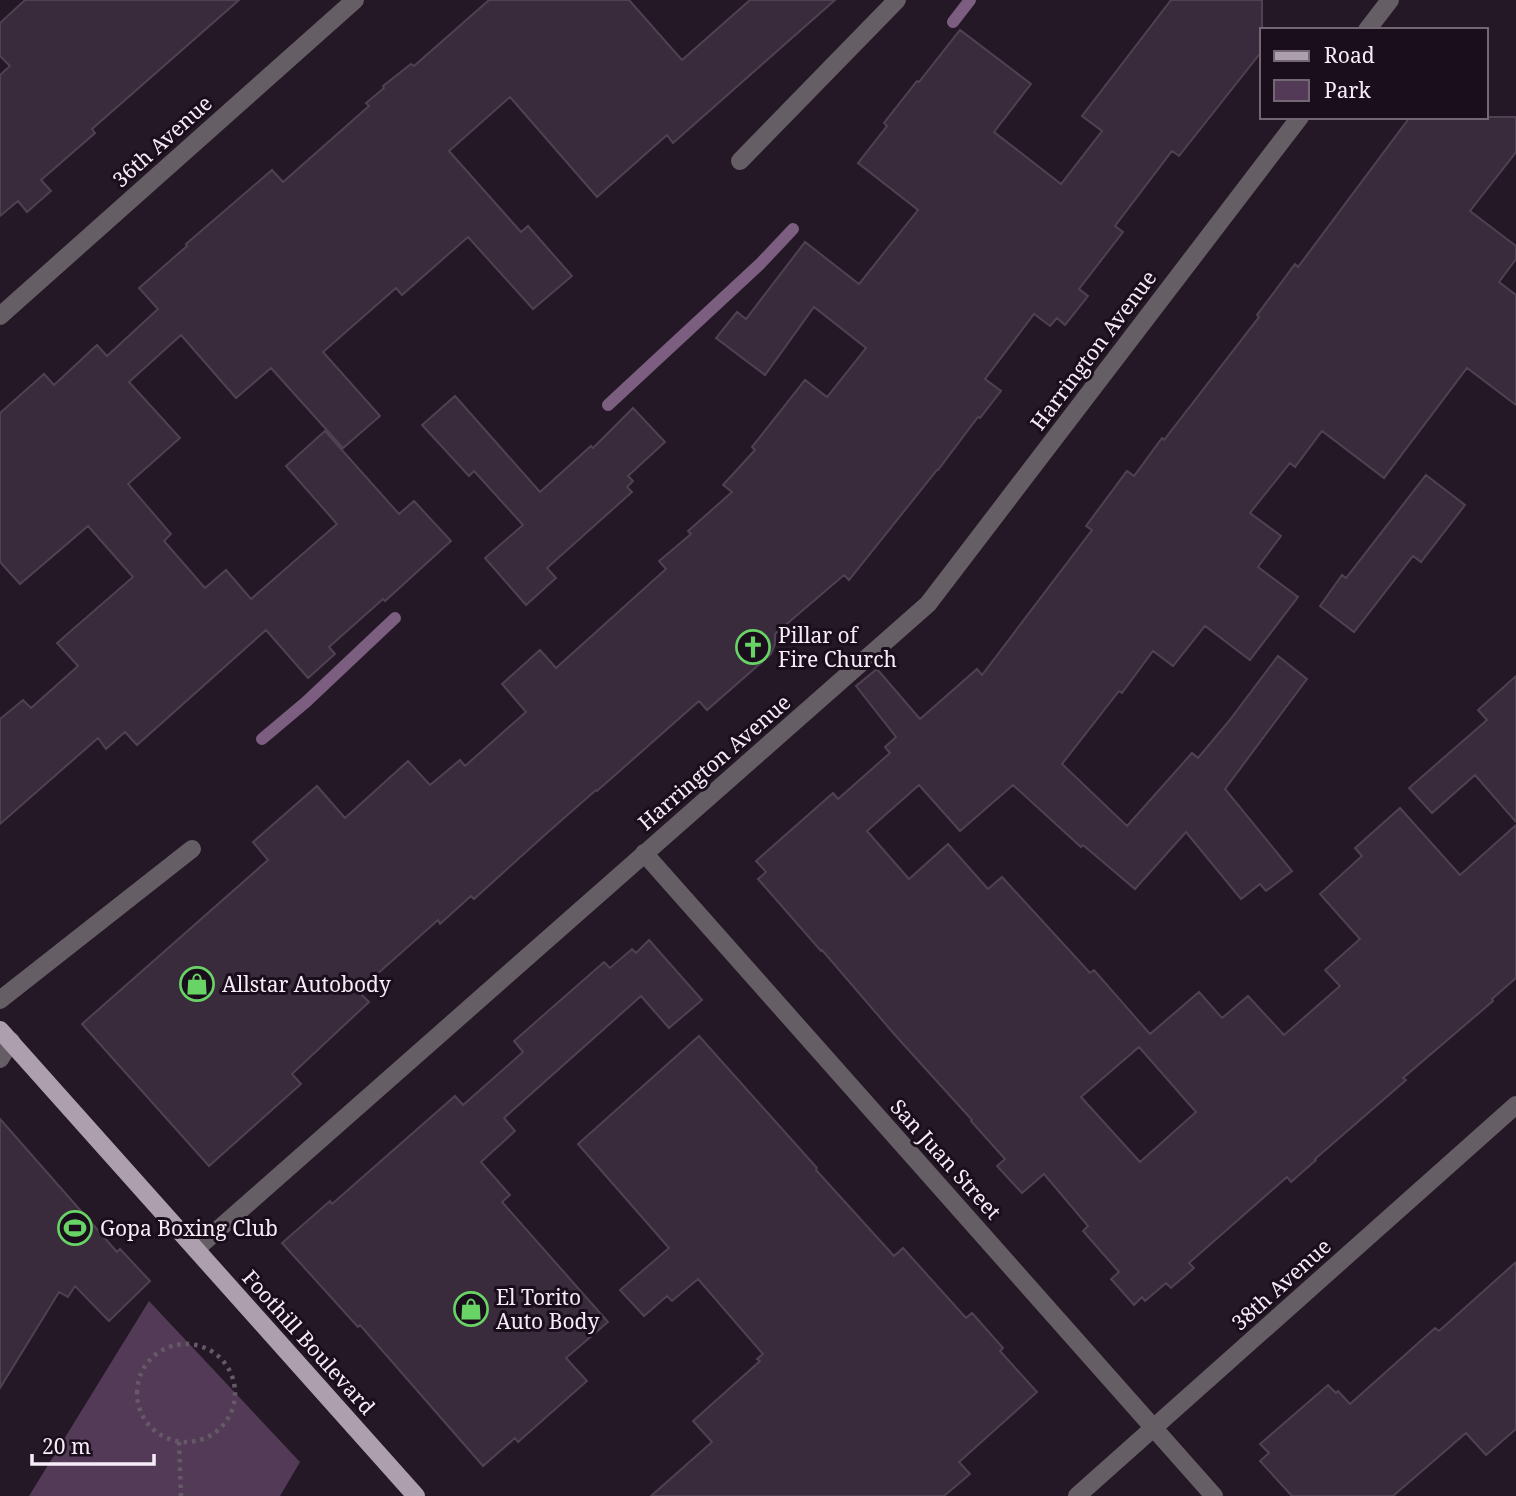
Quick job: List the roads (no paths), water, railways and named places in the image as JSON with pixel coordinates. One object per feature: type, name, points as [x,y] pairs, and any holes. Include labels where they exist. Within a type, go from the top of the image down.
[{"type":"main road","name":"Foothill Boulevard","points":[[5,1035],[416,1496]]},
{"type":"street","name":"36th Avenue","points":[[0,316],[355,0]]},
{"type":"street","points":[[740,160],[897,0]]},
{"type":"street","points":[[1369,28],[1390,0]]},
{"type":"street","name":"Harrington Avenue","points":[[196,1249],[928,604],[1298,119]]},
{"type":"street","points":[[0,999],[191,849]]},
{"type":"street","name":"San Juan Street","points":[[644,853],[1214,1496]]},
{"type":"street","points":[[0,1059],[5,1035]]},
{"type":"street","name":"38th Avenue","points":[[1077,1496],[1516,1105]]},
{"type":"waterway","points":[[953,22],[970,0]]},
{"type":"waterway","points":[[608,405],[760,264],[793,229]]},
{"type":"waterway","points":[[262,739],[306,702],[395,618]]},
{"type":"place","name":"Pillar of Fire Church","points":[[753,647]]},
{"type":"place","name":"Allstar Autobody","points":[[197,984]]},
{"type":"place","name":"Gopa Boxing Club","points":[[75,1228]]},
{"type":"place","name":"El Torito Auto Body","points":[[471,1309]]}]
